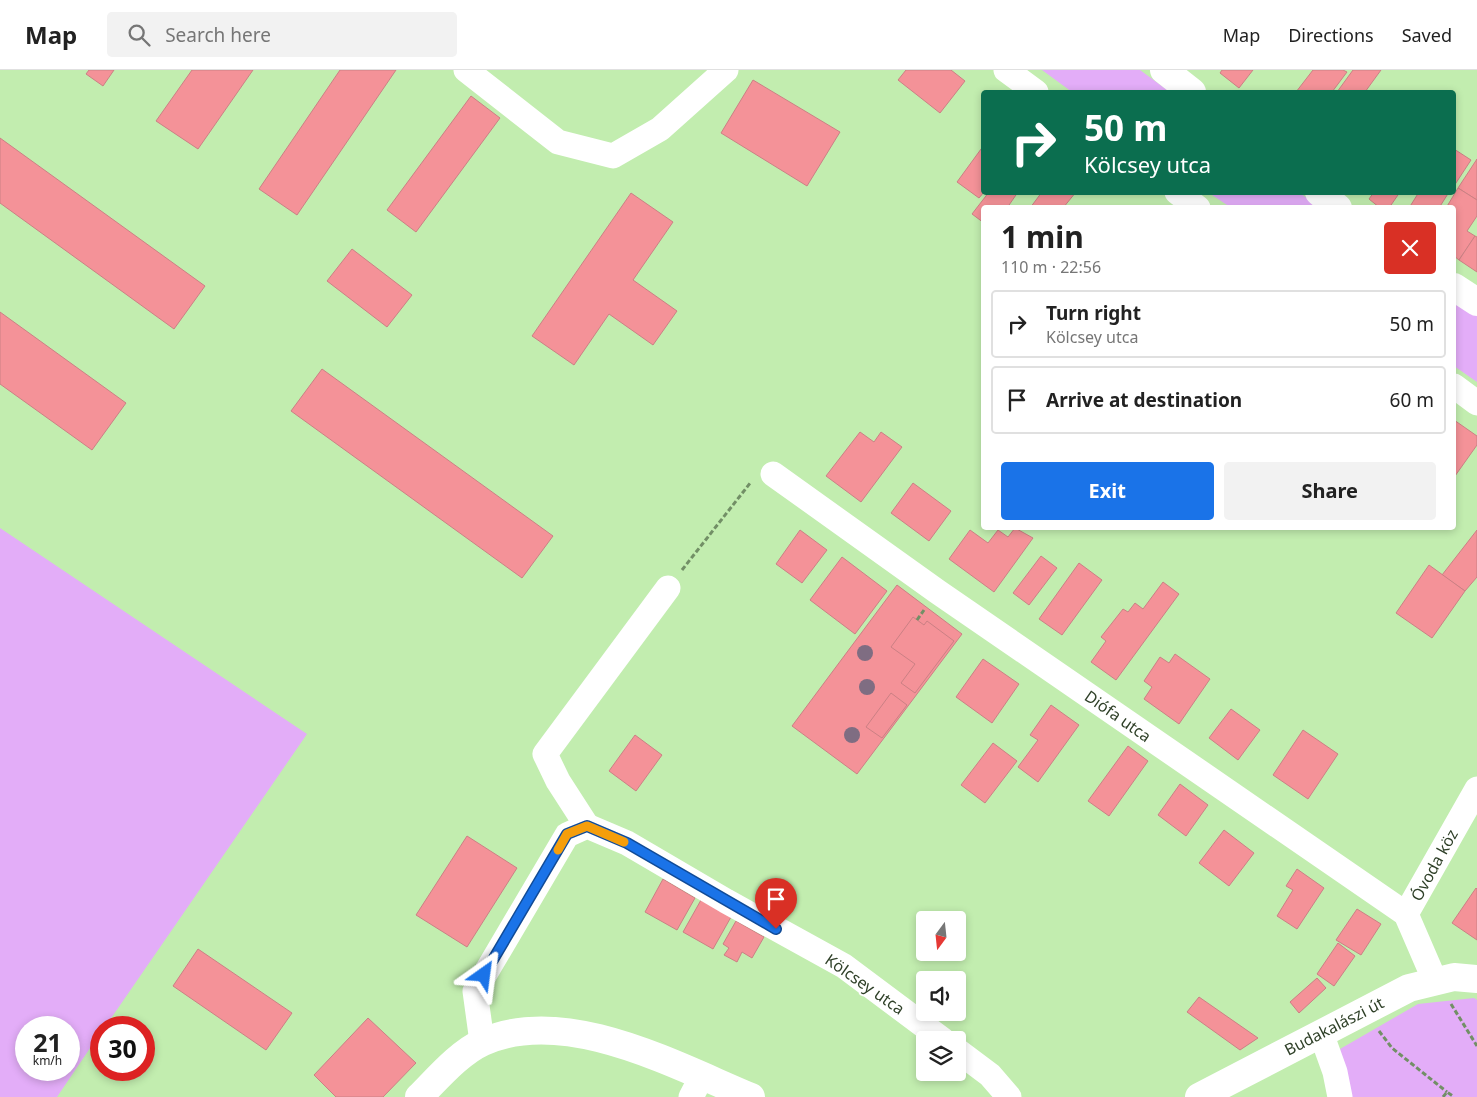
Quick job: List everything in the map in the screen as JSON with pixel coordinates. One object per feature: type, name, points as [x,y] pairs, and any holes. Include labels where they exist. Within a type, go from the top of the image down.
[{"type":"main road","points":[[1164,70],[1189,90]]},
{"type":"main road","points":[[1323,195],[1334,205]]},
{"type":"main road","points":[[1456,288],[1477,302]]},
{"type":"main road","name":"Budakalászi út","points":[[1199,1097],[1409,988],[1454,977],[1477,979]]},
{"type":"main road","points":[[425,1095],[452,1066],[482,1042],[522,1030],[556,1029],[617,1042],[696,1087],[751,1097]]},
{"type":"street","points":[[466,70],[558,142],[613,156],[660,129],[726,70]]},
{"type":"street","points":[[1006,70],[1033,90]]},
{"type":"street","points":[[1180,195],[1194,205]]},
{"type":"street","points":[[1456,387],[1477,403]]},
{"type":"street","name":"Diófa utca","points":[[773,474],[938,592],[1406,914]]},
{"type":"street","points":[[482,1042],[475,991],[567,834],[587,826],[558,781],[545,754],[668,588]]},
{"type":"street","name":"Óvoda köz","points":[[1406,914],[1477,789]]},
{"type":"street","name":"Kölcsey utca","points":[[587,826],[627,843],[726,902],[844,966],[931,1031]]},
{"type":"street","points":[[1406,914],[1435,981]]},
{"type":"street","points":[[1321,1033],[1335,1072],[1340,1097]]},
{"type":"street","points":[[966,1056],[990,1074],[1009,1097]]},
{"type":"path","points":[[668,588],[760,470],[773,474]]},
{"type":"path","points":[[1435,981],[1477,1046]]},
{"type":"path","points":[[1365,1010],[1392,1048],[1454,1097]]},
{"type":"path","points":[[1443,1097],[1447,1092]]},
{"type":"shaded area","points":[[1042,70],[1140,70],[1167,90],[1069,90]]},
{"type":"shaded area","points":[[1212,195],[1303,195],[1316,205],[1227,205]]},
{"type":"shaded area","points":[[1456,298],[1477,310],[1477,382],[1456,367]]},
{"type":"shaded area","points":[[0,528],[307,734],[113,1016],[90,1016],[90,1048],[80,1063],[80,1016],[15,1016],[15,1081],[68,1081],[57,1097],[0,1097]]},
{"type":"shaded area","points":[[1474,998],[1477,1000],[1477,1097],[1351,1097],[1340,1049],[1418,1004]]},
{"type":"building","points":[[89,70],[114,70],[103,86],[86,74]]},
{"type":"building","points":[[192,70],[253,70],[198,149],[156,121]]},
{"type":"building","points":[[340,70],[396,70],[297,215],[259,189]]},
{"type":"building","points":[[906,70],[951,70],[965,81],[940,113],[898,80]]},
{"type":"building","points":[[1222,70],[1253,70],[1239,88],[1220,73]]},
{"type":"building","points":[[1313,70],[1343,70],[1347,72],[1334,90],[1298,90]]},
{"type":"building","points":[[1353,70],[1381,70],[1366,90],[1338,90]]},
{"type":"building","points":[[753,80],[840,132],[807,186],[721,133]]},
{"type":"building","points":[[471,96],[500,118],[416,232],[387,210]]},
{"type":"building","points":[[0,138],[205,286],[174,329],[0,203]]},
{"type":"building","points":[[981,149],[982,195],[979,198],[957,182]]},
{"type":"building","points":[[1456,150],[1471,160],[1456,183]]},
{"type":"building","points":[[1477,159],[1477,200],[1458,188]]},
{"type":"building","points":[[1458,188],[1477,200],[1477,216],[1467,231],[1475,236],[1459,260],[1456,258],[1456,205],[1448,205],[1454,195],[1456,195]]},
{"type":"building","points":[[631,193],[673,222],[633,280],[677,311],[653,345],[609,314],[574,365],[532,336]]},
{"type":"building","points":[[987,195],[1016,195],[1009,205],[981,205],[981,221],[972,214]]},
{"type":"building","points":[[1040,195],[1074,195],[1065,205],[1032,205]]},
{"type":"building","points":[[1372,195],[1398,195],[1391,205],[1376,205],[1369,199]]},
{"type":"building","points":[[1417,195],[1447,195],[1441,205],[1411,205]]},
{"type":"building","points":[[1475,236],[1477,237],[1477,272],[1459,260]]},
{"type":"building","points":[[352,249],[412,295],[387,327],[327,281]]},
{"type":"building","points":[[0,312],[126,403],[92,450],[0,384]]},
{"type":"building","points":[[322,369],[553,536],[522,578],[291,411]]},
{"type":"building","points":[[1456,421],[1477,436],[1477,445],[1456,475]]},
{"type":"building","points":[[860,432],[874,442],[881,432],[902,447],[861,502],[826,476]]},
{"type":"building","points":[[913,483],[951,511],[929,541],[891,513]]},
{"type":"building","points":[[800,530],[827,550],[802,583],[776,564]]},
{"type":"building","points":[[970,530],[988,543],[998,530],[1008,537],[1013,530],[1019,530],[1033,538],[994,592],[949,559]]},
{"type":"building","points":[[1477,530],[1477,577],[1465,591],[1442,575]]},
{"type":"building","points":[[1041,556],[1057,568],[1029,605],[1013,593]]},
{"type":"building","points":[[842,557],[887,591],[855,634],[810,600]]},
{"type":"building","points":[[1079,563],[1102,580],[1062,635],[1039,619]]},
{"type":"building","points":[[1429,565],[1465,591],[1432,638],[1396,613]]},
{"type":"building","points":[[1163,582],[1179,594],[1116,680],[1091,662],[1106,641],[1101,637],[1123,609],[1128,612],[1135,603],[1143,609]]},
{"type":"building","points":[[897,585],[962,634],[857,774],[792,726]]},
{"type":"building","points":[[913,617],[924,625],[927,621],[954,641],[915,693],[901,683],[915,664],[891,647]]},
{"type":"building","points":[[1175,654],[1210,679],[1179,724],[1144,699],[1152,687],[1144,681],[1160,657],[1169,663]]},
{"type":"building","points":[[983,659],[1019,684],[992,723],[956,697]]},
{"type":"building","points":[[891,693],[907,705],[882,738],[866,727]]},
{"type":"building","points":[[1051,705],[1079,725],[1038,782],[1018,767],[1038,740],[1030,735]]},
{"type":"building","points":[[1231,709],[1260,730],[1238,760],[1209,738]]},
{"type":"building","points":[[1303,730],[1338,754],[1308,799],[1273,775]]},
{"type":"building","points":[[635,735],[662,755],[636,791],[609,771]]},
{"type":"building","points":[[993,743],[1017,761],[985,803],[961,785]]},
{"type":"building","points":[[1128,746],[1148,761],[1109,816],[1088,801]]},
{"type":"building","points":[[1180,784],[1208,805],[1186,836],[1158,815]]},
{"type":"building","points":[[1224,830],[1254,853],[1229,886],[1199,863]]},
{"type":"building","points":[[467,836],[517,868],[467,947],[416,915]]},
{"type":"building","points":[[1297,869],[1324,888],[1297,929],[1277,916],[1293,890],[1286,886]]},
{"type":"building","points":[[663,879],[695,898],[677,930],[645,912]]},
{"type":"building","points":[[1477,889],[1477,940],[1452,923]]},
{"type":"building","points":[[701,900],[731,917],[713,949],[683,932]]},
{"type":"building","points":[[1357,909],[1381,924],[1361,955],[1336,940]]},
{"type":"building","points":[[736,921],[764,937],[752,958],[742,952],[737,962],[724,955],[729,948],[723,944]]},
{"type":"building","points":[[1338,943],[1355,956],[1334,986],[1317,974]]},
{"type":"building","points":[[198,949],[292,1013],[266,1050],[173,986]]},
{"type":"building","points":[[1317,978],[1326,988],[1299,1013],[1290,1002]]},
{"type":"building","points":[[1199,997],[1258,1038],[1240,1050],[1187,1012]]},
{"type":"building","points":[[368,1018],[416,1063],[383,1097],[336,1097],[314,1075]]},
{"type":"slow traffic","points":[[558,850],[567,834],[587,826],[624,842]]},
{"type":"route","points":[[484,975],[567,834],[587,826],[627,843],[726,902],[776,929]]}]
